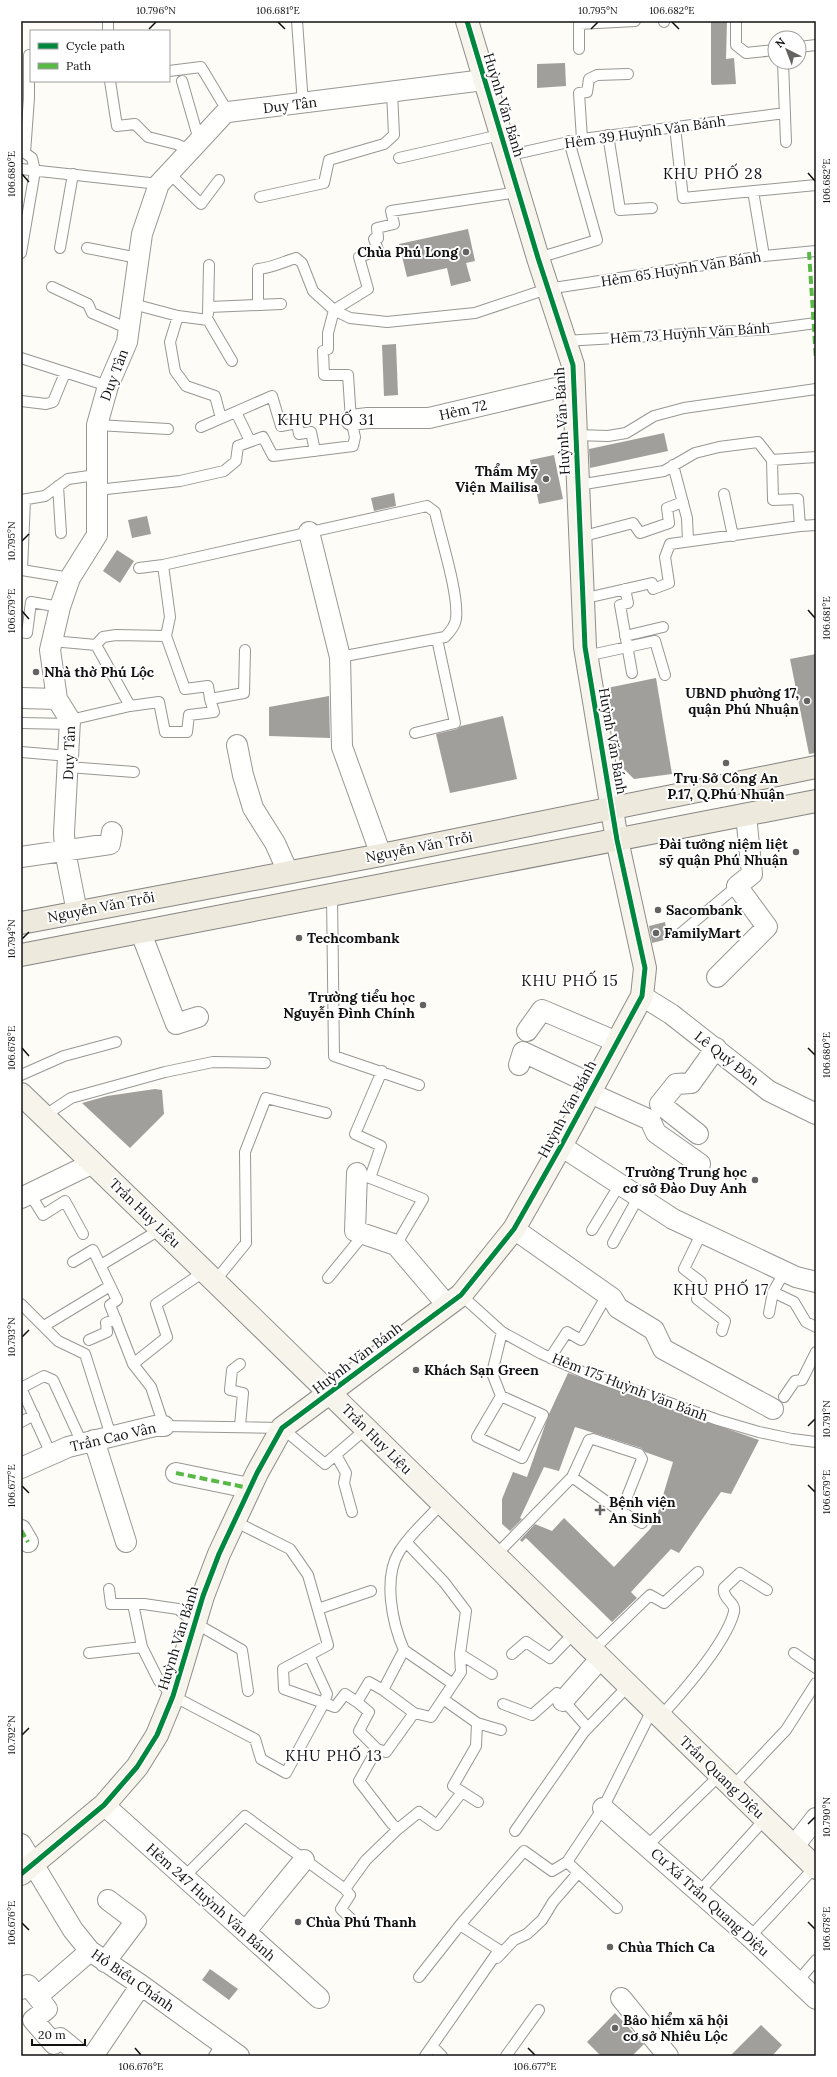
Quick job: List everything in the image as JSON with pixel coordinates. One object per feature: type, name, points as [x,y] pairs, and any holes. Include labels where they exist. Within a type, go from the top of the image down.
[{"type":"main road","name":"Nguyễn Văn Trỗi","points":[[21,923],[381,855],[816,767]]},
{"type":"main road","points":[[21,955],[816,802]]},
{"type":"street","name":"Huỳnh Văn Bánh","points":[[27,1868],[104,1805],[137,1767],[157,1735],[173,1696],[195,1623],[219,1554],[249,1488],[282,1428],[454,1300],[514,1229],[562,1146],[642,996],[645,968],[617,840],[586,656],[582,599],[572,365],[506,156],[467,21]]},
{"type":"street","name":"Duy Tân","points":[[77,912],[65,851],[70,722],[57,699],[50,650],[60,607],[70,578],[97,536],[97,426],[108,386],[127,342],[142,234],[164,178],[224,114],[228,112],[303,104],[484,80]]},
{"type":"street","name":"Hẻm 72","points":[[351,420],[368,418],[429,418],[573,384]]},
{"type":"street","points":[[310,532],[340,657],[342,747],[381,855]]},
{"type":"street","points":[[21,698],[57,699]]},
{"type":"street","points":[[237,745],[242,775],[253,808],[275,843],[288,872]]},
{"type":"street","points":[[717,977],[767,927],[737,886],[752,874],[746,815]]},
{"type":"street","points":[[21,857],[110,844],[112,832]]},
{"type":"street","points":[[141,933],[168,1026],[198,1016]]},
{"type":"street","name":"Lê Quý Ðôn","points":[[642,996],[671,1014],[769,1091],[816,1114]]},
{"type":"street","points":[[528,1031],[542,1010],[617,1042]]},
{"type":"street","points":[[698,1134],[660,1104],[676,1084],[691,1083],[716,1048]]},
{"type":"street","points":[[519,1064],[522,1052],[650,1120],[656,1132],[700,1164]]},
{"type":"street","name":"Trần Huy Liệu","points":[[21,1094],[367,1428],[628,1686]]},
{"type":"street","points":[[562,1146],[673,1219],[785,1272],[816,1282]]},
{"type":"street","points":[[26,1196],[93,1163]]},
{"type":"street","points":[[363,1176],[355,1231],[396,1245],[454,1300]]},
{"type":"street","points":[[514,1229],[612,1298],[618,1308],[654,1330],[663,1349],[779,1403]]},
{"type":"street","name":"Trần Cao Vân","points":[[21,1468],[68,1447],[155,1426],[164,1426]]},
{"type":"street","points":[[96,1440],[126,1542]]},
{"type":"street","points":[[176,1473],[249,1488]]},
{"type":"street","points":[[563,1701],[596,1655]]},
{"type":"street","name":"Trần Quang Diệu","points":[[628,1686],[815,1867]]},
{"type":"street","name":"Hẻm 247 Huỳnh Văn Bánh","points":[[104,1805],[319,1998]]},
{"type":"street","name":"Cư Xá Trần Quang Diệu","points":[[603,1808],[750,1937],[816,1999]]},
{"type":"street","points":[[794,1846],[816,1818]]},
{"type":"street","name":"Hồ Biểu Chánh","points":[[21,1844],[27,1868],[73,1930],[97,1956],[141,1985],[218,2049],[239,2056]]},
{"type":"street","points":[[245,1932],[304,1860]]},
{"type":"street","points":[[82,2056],[60,2038],[54,2044],[33,2020],[47,2009],[29,1993],[97,1956],[136,1921],[108,1900]]},
{"type":"street","points":[[93,2056],[141,1985]]},
{"type":"street","points":[[621,1998],[665,2055]]},
{"type":"lane","points":[[297,21],[303,104]]},
{"type":"lane","points":[[579,49],[579,24],[635,21]]},
{"type":"lane","points":[[736,21],[736,45],[746,53],[767,51]]},
{"type":"lane","points":[[21,253],[35,171],[32,158],[25,153],[25,84],[29,55]]},
{"type":"lane","points":[[170,71],[201,66],[228,112]]},
{"type":"lane","points":[[783,70],[786,142]]},
{"type":"lane","points":[[582,139],[579,93],[587,92],[589,79],[597,75],[628,74]]},
{"type":"lane","points":[[110,82],[117,126],[135,124],[148,137],[176,144],[194,145],[182,82]]},
{"type":"lane","points":[[260,197],[324,183],[329,160],[384,144],[394,135],[392,92]]},
{"type":"lane","name":"Hẻm 39 Huỳnh Văn Bánh","points":[[506,156],[582,139],[785,113]]},
{"type":"lane","points":[[675,127],[683,198],[816,185]]},
{"type":"lane","points":[[399,158],[500,135]]},
{"type":"lane","points":[[608,135],[620,210],[652,208]]},
{"type":"lane","points":[[538,258],[597,240],[570,141]]},
{"type":"lane","points":[[21,169],[73,174],[164,178],[201,204],[219,180]]},
{"type":"lane","points":[[60,248],[73,174]]},
{"type":"lane","points":[[70,578],[22,570],[23,500],[45,496],[68,479],[96,483],[180,481],[224,471],[236,461],[238,446],[263,437],[273,456],[353,446],[355,437],[351,420],[348,375],[324,375],[322,351],[328,349],[328,333],[334,310],[368,289],[359,257],[378,250],[374,239],[378,238],[377,228],[394,224],[391,211],[518,192]]},
{"type":"lane","points":[[753,192],[764,256]]},
{"type":"lane","points":[[87,248],[138,258]]},
{"type":"lane","name":"Hẻm 65 Huỳnh Văn Bánh","points":[[258,304],[258,269],[267,268],[296,258],[302,263],[314,291],[334,310],[350,318],[386,322],[475,313],[547,289],[764,256],[816,251]]},
{"type":"lane","points":[[210,265],[208,320],[232,361]]},
{"type":"lane","points":[[52,287],[88,304],[92,313],[129,329]]},
{"type":"lane","points":[[132,304],[178,316],[208,320]]},
{"type":"lane","points":[[209,307],[281,304]]},
{"type":"lane","points":[[178,316],[170,342],[175,371],[186,386],[215,396],[221,418]]},
{"type":"lane","name":"Hẻm 73 Huỳnh Văn Bánh","points":[[564,341],[771,329],[816,322]]},
{"type":"lane","points":[[21,358],[108,386]]},
{"type":"lane","points":[[21,400],[46,404],[53,402],[65,373]]},
{"type":"lane","points":[[576,435],[608,436],[626,433],[654,416],[684,408],[816,389]]},
{"type":"lane","points":[[201,427],[272,396],[281,426],[298,423],[300,434],[311,432],[315,451]]},
{"type":"lane","points":[[236,412],[250,441]]},
{"type":"lane","points":[[97,426],[168,428]]},
{"type":"lane","points":[[578,485],[664,471],[695,453],[719,447],[758,442],[772,460],[773,500],[798,499],[800,526]]},
{"type":"lane","points":[[772,460],[816,457]]},
{"type":"lane","points":[[673,465],[687,518],[688,541]]},
{"type":"lane","points":[[58,486],[61,533]]},
{"type":"lane","points":[[724,494],[733,536]]},
{"type":"lane","points":[[580,538],[633,524],[640,534],[669,523],[667,508],[683,502]]},
{"type":"lane","points":[[139,568],[163,565],[427,506],[435,512],[456,604],[456,620],[452,629],[445,637],[340,657]]},
{"type":"lane","points":[[582,599],[652,583],[653,589],[669,584],[665,557],[670,544],[816,525]]},
{"type":"lane","points":[[21,723],[70,722],[130,706],[159,702],[165,732],[187,732],[189,715],[214,712],[208,686],[185,689],[166,636],[170,617],[163,565]]},
{"type":"lane","points":[[625,589],[628,603],[620,605],[632,673]]},
{"type":"lane","points":[[21,632],[27,633],[31,602],[60,607]]},
{"type":"lane","points":[[626,636],[663,627]]},
{"type":"lane","points":[[96,645],[103,637],[116,635],[166,636]]},
{"type":"lane","points":[[415,733],[455,723],[437,639]]},
{"type":"lane","points":[[52,641],[96,645]]},
{"type":"lane","points":[[586,656],[655,641],[665,675]]},
{"type":"lane","points":[[96,645],[130,706]]},
{"type":"lane","points":[[210,699],[244,693],[245,650]]},
{"type":"lane","points":[[21,752],[134,772]]},
{"type":"lane","points":[[681,933],[737,886]]},
{"type":"lane","points":[[332,895],[334,1056],[382,1071],[419,1085]]},
{"type":"lane","points":[[21,1075],[64,1056],[116,1042]]},
{"type":"lane","points":[[44,1116],[71,1098],[164,1072],[213,1062],[265,1063]]},
{"type":"lane","points":[[382,1071],[355,1134],[381,1146],[363,1176],[423,1199],[396,1245]]},
{"type":"lane","points":[[133,1364],[167,1337],[156,1304],[210,1276],[246,1243],[245,1152],[266,1098],[326,1113]]},
{"type":"lane","points":[[592,1230],[620,1184]]},
{"type":"lane","points":[[26,1196],[43,1215],[65,1202],[83,1234]]},
{"type":"lane","points":[[612,1243],[639,1196]]},
{"type":"lane","points":[[101,1265],[161,1229]]},
{"type":"lane","points":[[702,1232],[684,1269],[701,1282],[696,1299],[725,1321],[722,1331]]},
{"type":"lane","points":[[328,1278],[364,1234]]},
{"type":"lane","points":[[73,1262],[93,1250],[117,1300],[110,1305],[133,1364],[152,1387],[164,1426]]},
{"type":"lane","points":[[769,1313],[773,1292],[785,1272]]},
{"type":"lane","points":[[44,1326],[110,1286]]},
{"type":"lane","points":[[773,1292],[794,1302],[806,1322],[816,1326]]},
{"type":"lane","points":[[550,1358],[567,1332],[580,1340],[607,1295]]},
{"type":"lane","name":"Hẻm 175 Huỳnh Văn Bánh","points":[[454,1300],[502,1332],[550,1358],[588,1374],[718,1420],[766,1434],[816,1442]]},
{"type":"lane","points":[[21,1304],[58,1341],[85,1354],[96,1440]]},
{"type":"lane","points":[[88,1340],[107,1332],[106,1323],[116,1319]]},
{"type":"lane","points":[[502,1332],[492,1373],[502,1396],[543,1415],[522,1458],[477,1436],[502,1396]]},
{"type":"lane","points":[[779,1403],[795,1381],[802,1380],[816,1352]]},
{"type":"lane","points":[[240,1364],[232,1370],[230,1390],[243,1393],[240,1426]]},
{"type":"lane","points":[[51,1454],[21,1388],[44,1376],[53,1380],[96,1440]]},
{"type":"lane","points":[[21,1422],[34,1415]]},
{"type":"lane","name":"Trần Cao Vân","points":[[164,1426],[240,1426],[282,1428]]},
{"type":"lane","points":[[282,1428],[325,1464],[367,1428]]},
{"type":"lane","points":[[496,1555],[572,1477],[589,1440],[592,1439],[639,1454],[642,1459],[621,1512]]},
{"type":"lane","points":[[336,1454],[346,1473],[344,1483],[352,1512]]},
{"type":"lane","points":[[572,1477],[621,1512],[642,1522]]},
{"type":"lane","points":[[442,1503],[398,1552],[390,1581],[395,1631],[404,1650],[453,1684]]},
{"type":"lane","points":[[234,1521],[290,1549],[308,1575],[328,1645],[283,1669],[284,1689],[335,1707],[344,1694],[357,1702],[369,1712],[359,1731],[377,1749],[386,1752],[414,1713]]},
{"type":"lane","points":[[357,1702],[369,1682],[383,1690],[414,1713],[431,1717],[461,1672],[460,1654],[466,1611],[444,1582],[406,1543]]},
{"type":"lane","points":[[596,1655],[650,1595],[664,1603],[698,1572]]},
{"type":"lane","points":[[419,1977],[460,1925],[524,1851],[552,1871],[567,1862],[603,1808],[656,1714],[691,1682],[729,1623],[734,1610],[733,1605],[725,1597],[724,1588],[740,1573],[768,1590]]},
{"type":"lane","points":[[109,1589],[110,1604],[144,1604],[178,1609],[195,1623],[242,1650],[248,1691]]},
{"type":"lane","points":[[318,1609],[371,1590]]},
{"type":"lane","points":[[133,1604],[142,1647],[159,1681],[173,1696],[254,1739],[261,1759],[286,1773],[324,1703],[327,1694],[309,1655]]},
{"type":"lane","points":[[512,1654],[526,1642],[550,1658],[574,1633]]},
{"type":"lane","points":[[89,1653],[142,1647]]},
{"type":"lane","points":[[383,1690],[404,1650]]},
{"type":"lane","points":[[794,1653],[816,1668]]},
{"type":"lane","points":[[460,1654],[492,1674]]},
{"type":"lane","points":[[647,1846],[786,1730],[816,1683]]},
{"type":"lane","points":[[515,1831],[588,1728],[628,1686]]},
{"type":"lane","points":[[502,1704],[532,1715],[557,1693],[588,1728]]},
{"type":"lane","points":[[442,1700],[477,1723],[502,1730]]},
{"type":"lane","points":[[477,1723],[476,1746],[454,1786],[478,1802]]},
{"type":"lane","points":[[377,1749],[359,1781],[392,1824],[398,1829]]},
{"type":"lane","points":[[345,1889],[366,1860],[398,1829],[419,1812],[437,1825],[462,1792]]},
{"type":"lane","points":[[184,1877],[245,1816],[345,1889],[350,1895],[341,1909],[354,1922]]},
{"type":"lane","points":[[699,1892],[766,1819]]},
{"type":"lane","points":[[567,1862],[617,1908]]},
{"type":"lane","points":[[750,1937],[815,1867]]},
{"type":"lane","points":[[486,1967],[514,1940],[526,1934],[542,1920],[553,1902],[578,1873]]},
{"type":"lane","points":[[425,2056],[499,1950],[460,1925]]},
{"type":"lane","points":[[798,1981],[816,1960]]},
{"type":"lane","points":[[506,2056],[539,2010]]},
{"type":"lane","points":[[432,2046],[442,2056]]},
{"type":"building","points":[[711,21],[727,21],[726,59],[734,58],[736,84],[712,85],[711,83]]},
{"type":"building","points":[[565,63],[566,86],[537,88],[537,64]]},
{"type":"building","points":[[468,229],[475,261],[466,263],[471,281],[451,286],[447,268],[407,277],[399,244]]},
{"type":"building","points":[[396,344],[398,395],[384,396],[382,345]]},
{"type":"building","points":[[664,433],[668,451],[590,468],[589,449]]},
{"type":"building","name":"Thẩm Mỹ Viện Mailisa","points":[[554,455],[563,499],[539,504],[530,460]]},
{"type":"building","points":[[394,493],[396,506],[374,511],[371,498]]},
{"type":"building","points":[[147,516],[151,534],[132,538],[128,520]]},
{"type":"building","points":[[117,550],[134,561],[120,583],[103,571]]},
{"type":"building","name":"UBND phường 17, quận Phú Nhuận","points":[[816,654],[816,753],[809,754],[790,659]]},
{"type":"building","points":[[656,678],[672,774],[634,779],[620,765],[607,688]]},
{"type":"building","points":[[329,696],[330,738],[269,736],[269,707]]},
{"type":"building","points":[[503,716],[517,779],[450,793],[436,734],[457,729],[461,726]]},
{"type":"building","name":"FamilyMart","points":[[665,922],[668,939],[652,943],[649,926]]},
{"type":"building","points":[[155,1089],[162,1090],[164,1114],[130,1148],[82,1103],[107,1096]]},
{"type":"building","name":"Bệnh viện An Sinh","points":[[568,1373],[759,1440],[731,1494],[721,1492],[679,1553],[671,1549],[631,1592],[637,1598],[612,1622],[526,1538],[522,1542],[520,1540],[535,1524],[552,1531],[564,1518],[614,1567],[650,1529],[656,1519],[673,1462],[645,1452],[641,1448],[575,1427],[559,1471],[544,1467],[520,1518],[522,1519],[510,1531],[502,1524],[502,1499],[513,1472],[527,1477],[549,1414]]},
{"type":"building","points":[[210,1969],[238,1989],[229,2000],[202,1980]]},
{"type":"building","name":"Bảo hiểm xã hội cơ sở Nhiêu Lộc","points":[[615,2013],[644,2044],[632,2056],[601,2056],[587,2042]]},
{"type":"building","points":[[761,2025],[782,2045],[772,2056],[730,2056]]},
{"type":"marked path","points":[[809,252],[816,359]]},
{"type":"marked path","points":[[176,1473],[249,1488]]},
{"type":"marked path","points":[[21,1530],[28,1542]]},
{"type":"cycle path","points":[[21,1874],[104,1805],[137,1767],[157,1735],[173,1696],[203,1596],[219,1554],[257,1473],[282,1428],[461,1295],[514,1229],[561,1146],[642,996],[645,968],[617,840],[585,647],[573,365],[538,258],[467,21]]},
{"type":"place","name":"Chùa Phú Long","points":[[466,252]]},
{"type":"place","name":"Thẩm Mỹ Viện Mailisa","points":[[546,479]]},
{"type":"place","name":"Nhà thờ Phú Lộc","points":[[36,672]]},
{"type":"place","name":"UBND phường 17, quận Phú Nhuận","points":[[807,701]]},
{"type":"place","name":"Trụ Sở Công An P.17, Q.Phú Nhuận","points":[[726,763]]},
{"type":"place","name":"Đài tưởng niệm liệt sỹ quận Phú Nhuận","points":[[796,852]]},
{"type":"place","name":"Sacombank","points":[[658,910]]},
{"type":"place","name":"FamilyMart","points":[[656,933]]},
{"type":"place","name":"Techcombank","points":[[299,938]]},
{"type":"place","name":"Trường tiểu học Nguyễn Đình Chính","points":[[423,1005]]},
{"type":"place","name":"Trường Trung học cơ sở Đào Duy Anh","points":[[755,1180]]},
{"type":"place","name":"Khách Sạn Green","points":[[416,1370]]},
{"type":"place","name":"Bệnh viện An Sinh","points":[[600,1510]]},
{"type":"place","name":"Chùa Phú Thanh","points":[[298,1922]]},
{"type":"place","name":"Chùa Thích Ca","points":[[610,1947]]},
{"type":"place","name":"Bảo hiểm xã hội cơ sở Nhiêu Lộc","points":[[615,2028]]},
{"type":"district","name":"KHU PHỐ 28","points":[[713,174]]},
{"type":"district","name":"KHU PHỐ 31","points":[[326,420]]},
{"type":"district","name":"KHU PHỐ 15","points":[[570,981]]},
{"type":"district","name":"KHU PHỐ 17","points":[[721,1290]]},
{"type":"district","name":"KHU PHỐ 13","points":[[334,1756]]}]
